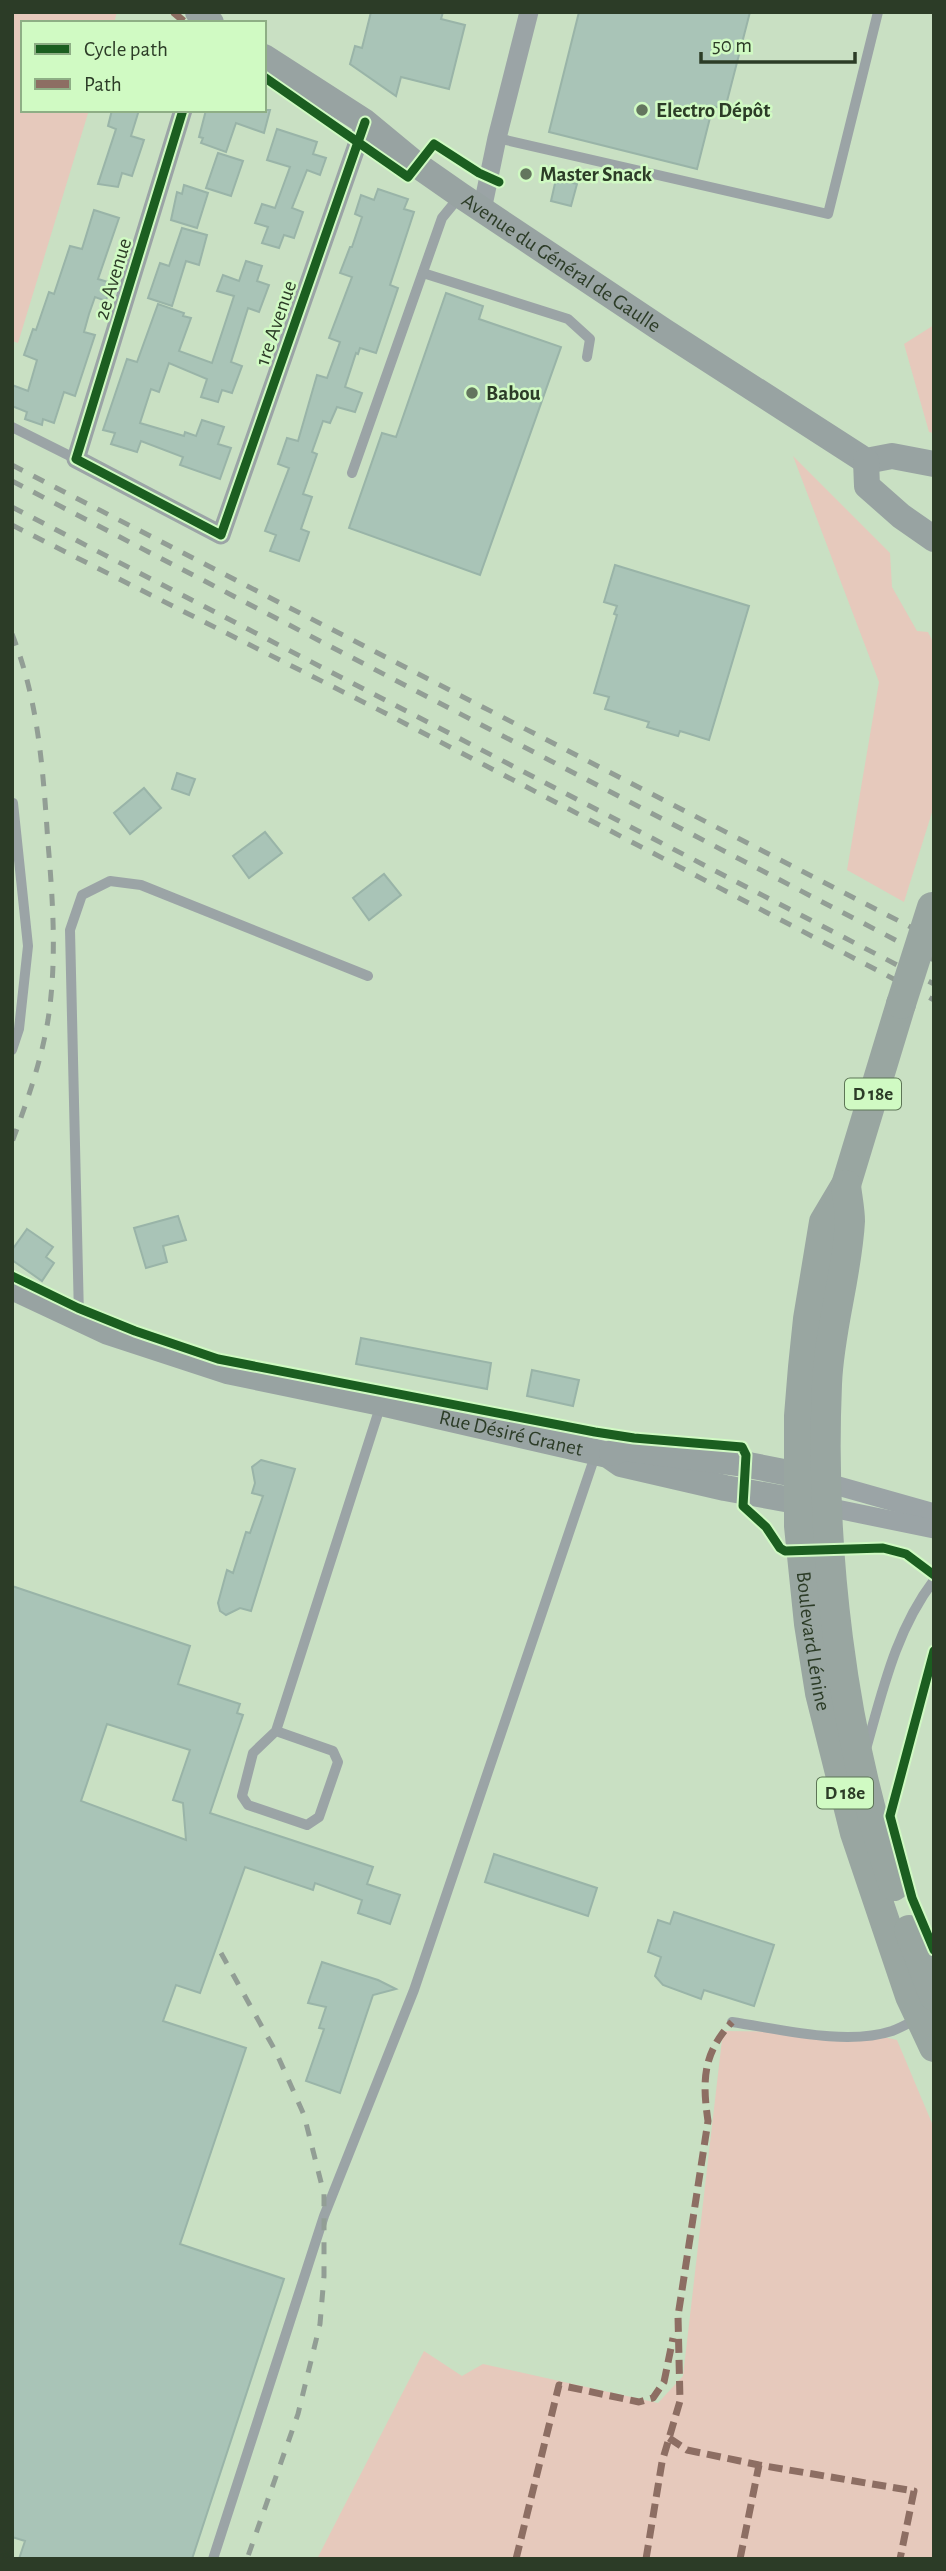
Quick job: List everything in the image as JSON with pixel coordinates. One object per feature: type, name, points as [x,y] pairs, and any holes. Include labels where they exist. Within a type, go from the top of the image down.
[{"type":"main road","name":"Avenue du Général de Gaulle","points":[[266,58],[365,122],[417,165],[482,210],[866,461]]},
{"type":"main road","points":[[934,464],[892,456],[866,461],[867,486],[901,516],[934,539]]},
{"type":"main road","name":"Boulevard Lénine","points":[[927,2007],[910,1996],[855,1833],[820,1693],[801,1560],[850,1220],[846,1185],[933,905]]},
{"type":"main road","name":"Rue Désiré Granet","points":[[12,1287],[108,1332],[227,1371],[602,1454],[624,1448],[738,1463],[813,1491]]},
{"type":"main road","name":"Boulevard Lénine","points":[[813,1491],[862,1766],[927,2007],[934,2047]]},
{"type":"street","points":[[482,210],[496,138],[529,12]]},
{"type":"street","name":"2e Avenue","points":[[76,459],[182,112]]},
{"type":"street","name":"1re Avenue","points":[[76,459],[221,535],[365,122]]},
{"type":"street","name":"Rue Désiré Granet","points":[[813,1491],[934,1513]]},
{"type":"street","name":"Rue Désiré Granet","points":[[813,1491],[934,1529]]},
{"type":"lane","points":[[496,138],[828,214],[878,12]]},
{"type":"lane","points":[[352,474],[442,218],[460,195]]},
{"type":"lane","points":[[423,272],[568,320],[590,339],[587,357]]},
{"type":"lane","points":[[12,427],[76,459]]},
{"type":"lane","points":[[12,1050],[19,1029],[28,946],[13,803]]},
{"type":"lane","points":[[79,1320],[70,930],[82,895],[110,881],[141,885],[368,976]]},
{"type":"lane","points":[[276,1731],[333,1751],[338,1762],[319,1816],[307,1825],[248,1805],[242,1796],[253,1753],[276,1731],[381,1403]]},
{"type":"lane","points":[[213,2559],[324,2216],[414,1990],[602,1454]]},
{"type":"lane","points":[[862,1766],[888,1671],[908,1619],[934,1580]]},
{"type":"lane","points":[[732,2022],[833,2036],[864,2036],[891,2031],[927,2007]]},
{"type":"shaded area","points":[[12,12],[117,12],[115,21],[21,21],[21,112],[88,112],[18,343],[12,341]]},
{"type":"shaded area","points":[[934,325],[934,433],[929,432],[904,344]]},
{"type":"shaded area","points":[[793,456],[890,553],[892,587],[917,631],[928,632],[934,644],[934,806],[904,902],[847,870],[879,682]]},
{"type":"shaded area","points":[[723,2031],[865,2033],[897,2040],[934,2128],[934,2559],[317,2559],[424,2351],[462,2376],[483,2364],[658,2403],[683,2376]]},
{"type":"building","points":[[371,12],[443,12],[441,19],[465,25],[449,89],[401,77],[396,96],[350,64],[355,46],[362,48]]},
{"type":"building","points":[[579,12],[750,12],[725,109],[713,106],[697,169],[549,132]]},
{"type":"building","points":[[270,110],[264,133],[236,123],[226,152],[201,143],[203,138],[199,137],[205,112]]},
{"type":"building","points":[[112,112],[138,112],[131,136],[144,140],[132,176],[122,173],[118,187],[98,184],[116,129],[108,126]]},
{"type":"building","points":[[277,129],[317,142],[313,154],[326,158],[320,175],[307,170],[292,208],[303,212],[294,238],[284,235],[279,248],[262,243],[268,227],[255,223],[262,204],[275,208],[290,167],[267,160]]},
{"type":"building","points":[[218,153],[243,161],[231,196],[206,188]]},
{"type":"building","points":[[556,179],[577,184],[571,206],[551,201]]},
{"type":"building","points":[[184,185],[208,193],[197,228],[171,220],[177,192],[182,194]]},
{"type":"building","points":[[378,189],[408,199],[404,209],[414,212],[390,285],[398,288],[376,353],[360,348],[358,354],[356,353],[345,387],[362,393],[355,412],[337,407],[330,423],[323,421],[312,452],[317,454],[303,494],[312,497],[301,529],[309,532],[299,561],[270,551],[276,535],[265,531],[289,468],[278,464],[287,438],[298,441],[317,375],[327,378],[340,342],[329,338],[352,277],[340,273],[362,217],[355,214],[361,195],[374,200]]},
{"type":"building","points":[[94,210],[119,218],[98,279],[111,283],[106,301],[95,297],[89,314],[84,332],[95,335],[75,396],[64,392],[54,423],[43,419],[42,425],[25,419],[27,412],[12,406],[12,385],[28,391],[37,360],[24,355],[33,329],[36,330],[49,292],[54,294],[70,246],[82,249]]},
{"type":"building","points":[[182,228],[207,235],[199,265],[186,261],[172,306],[148,298],[160,263],[169,266]]},
{"type":"building","points":[[246,261],[262,266],[257,281],[269,285],[259,312],[248,308],[231,362],[242,366],[232,393],[222,390],[218,402],[201,397],[207,379],[169,363],[159,392],[151,389],[140,423],[184,436],[185,432],[196,436],[202,420],[224,427],[218,444],[231,448],[220,479],[180,465],[183,457],[141,441],[137,452],[111,444],[115,433],[103,430],[127,359],[137,362],[158,304],[191,318],[179,351],[212,363],[234,296],[217,291],[223,275],[239,281]]},
{"type":"building","points":[[446,293],[483,306],[479,319],[561,347],[480,575],[349,528],[382,433],[396,437]]},
{"type":"building","points":[[615,565],[749,606],[709,740],[680,731],[678,736],[647,727],[649,722],[605,709],[609,697],[594,693],[617,615],[614,614],[617,606],[604,602]]},
{"type":"building","points":[[177,773],[195,779],[189,795],[172,789]]},
{"type":"building","points":[[144,788],[161,808],[130,834],[114,813]]},
{"type":"building","points":[[265,832],[282,853],[249,878],[233,856]]},
{"type":"building","points":[[384,874],[401,895],[369,920],[353,898]]},
{"type":"building","points":[[178,1216],[186,1240],[163,1246],[167,1262],[146,1268],[134,1228]]},
{"type":"building","points":[[27,1229],[53,1247],[46,1257],[54,1263],[42,1281],[12,1260],[12,1250]]},
{"type":"building","points":[[361,1338],[491,1363],[487,1389],[356,1364]]},
{"type":"building","points":[[532,1370],[579,1380],[573,1406],[527,1396]]},
{"type":"building","points":[[261,1460],[295,1469],[251,1611],[240,1608],[226,1615],[220,1611],[218,1603],[227,1570],[233,1573],[246,1532],[250,1533],[263,1496],[252,1493],[255,1483],[252,1467]]},
{"type":"building","points":[[12,1586],[190,1646],[178,1684],[240,1704],[237,1713],[243,1715],[210,1813],[373,1867],[367,1884],[400,1895],[390,1924],[358,1913],[362,1900],[315,1883],[313,1890],[245,1867],[200,1993],[176,1985],[163,2021],[246,2048],[180,2244],[284,2279],[192,2559],[19,2559],[25,2541],[12,2537]],"holes":[[[107,1724],[190,1750],[173,1800],[183,1803],[186,1840],[81,1801]]]},
{"type":"building","points":[[494,1854],[597,1888],[588,1916],[485,1882]]},
{"type":"building","points":[[674,1912],[774,1945],[754,2006],[704,1990],[701,1999],[663,1985],[655,1976],[661,1957],[648,1952],[658,1920],[670,1924]]},
{"type":"building","points":[[322,1962],[378,1980],[396,1989],[373,1995],[340,2093],[306,2081],[324,2029],[319,2028],[326,2007],[308,2003]]},
{"type":"railway","points":[[12,465],[934,939]]},
{"type":"railway","points":[[12,481],[934,960]]},
{"type":"railway","points":[[12,507],[934,984]]},
{"type":"railway","points":[[12,525],[385,713],[934,1000]]},
{"type":"railway","points":[[12,634],[28,685],[38,737],[53,932],[51,998],[45,1036],[33,1082],[12,1142]]},
{"type":"railway","points":[[221,1953],[276,2052],[304,2115],[324,2194],[324,2276],[320,2324],[298,2414],[247,2559]]},
{"type":"marked path","points":[[173,12],[184,21]]},
{"type":"marked path","points":[[646,2559],[662,2462],[680,2401],[678,2316],[708,2121],[705,2080],[715,2045],[732,2022]]},
{"type":"marked path","points":[[516,2559],[559,2385],[639,2402],[653,2398],[664,2382],[673,2338]]},
{"type":"marked path","points":[[669,2438],[687,2450],[914,2491],[900,2559]]},
{"type":"marked path","points":[[740,2559],[759,2465]]},
{"type":"cycle path","points":[[266,78],[408,177],[434,144],[479,173],[499,182]]},
{"type":"cycle path","points":[[182,112],[76,459],[221,535],[365,122]]},
{"type":"cycle path","points":[[12,1276],[78,1308],[135,1331],[218,1359],[595,1432],[742,1447],[746,1455],[743,1506],[766,1527],[780,1548],[785,1551],[883,1548],[906,1554],[934,1575]]},
{"type":"cycle path","points":[[934,1651],[890,1816],[912,1898],[934,1950]]},
{"type":"place","name":"Electro Dépôt","points":[[642,110]]},
{"type":"place","name":"Master Snack","points":[[526,174]]},
{"type":"place","name":"Babou","points":[[472,393]]}]
